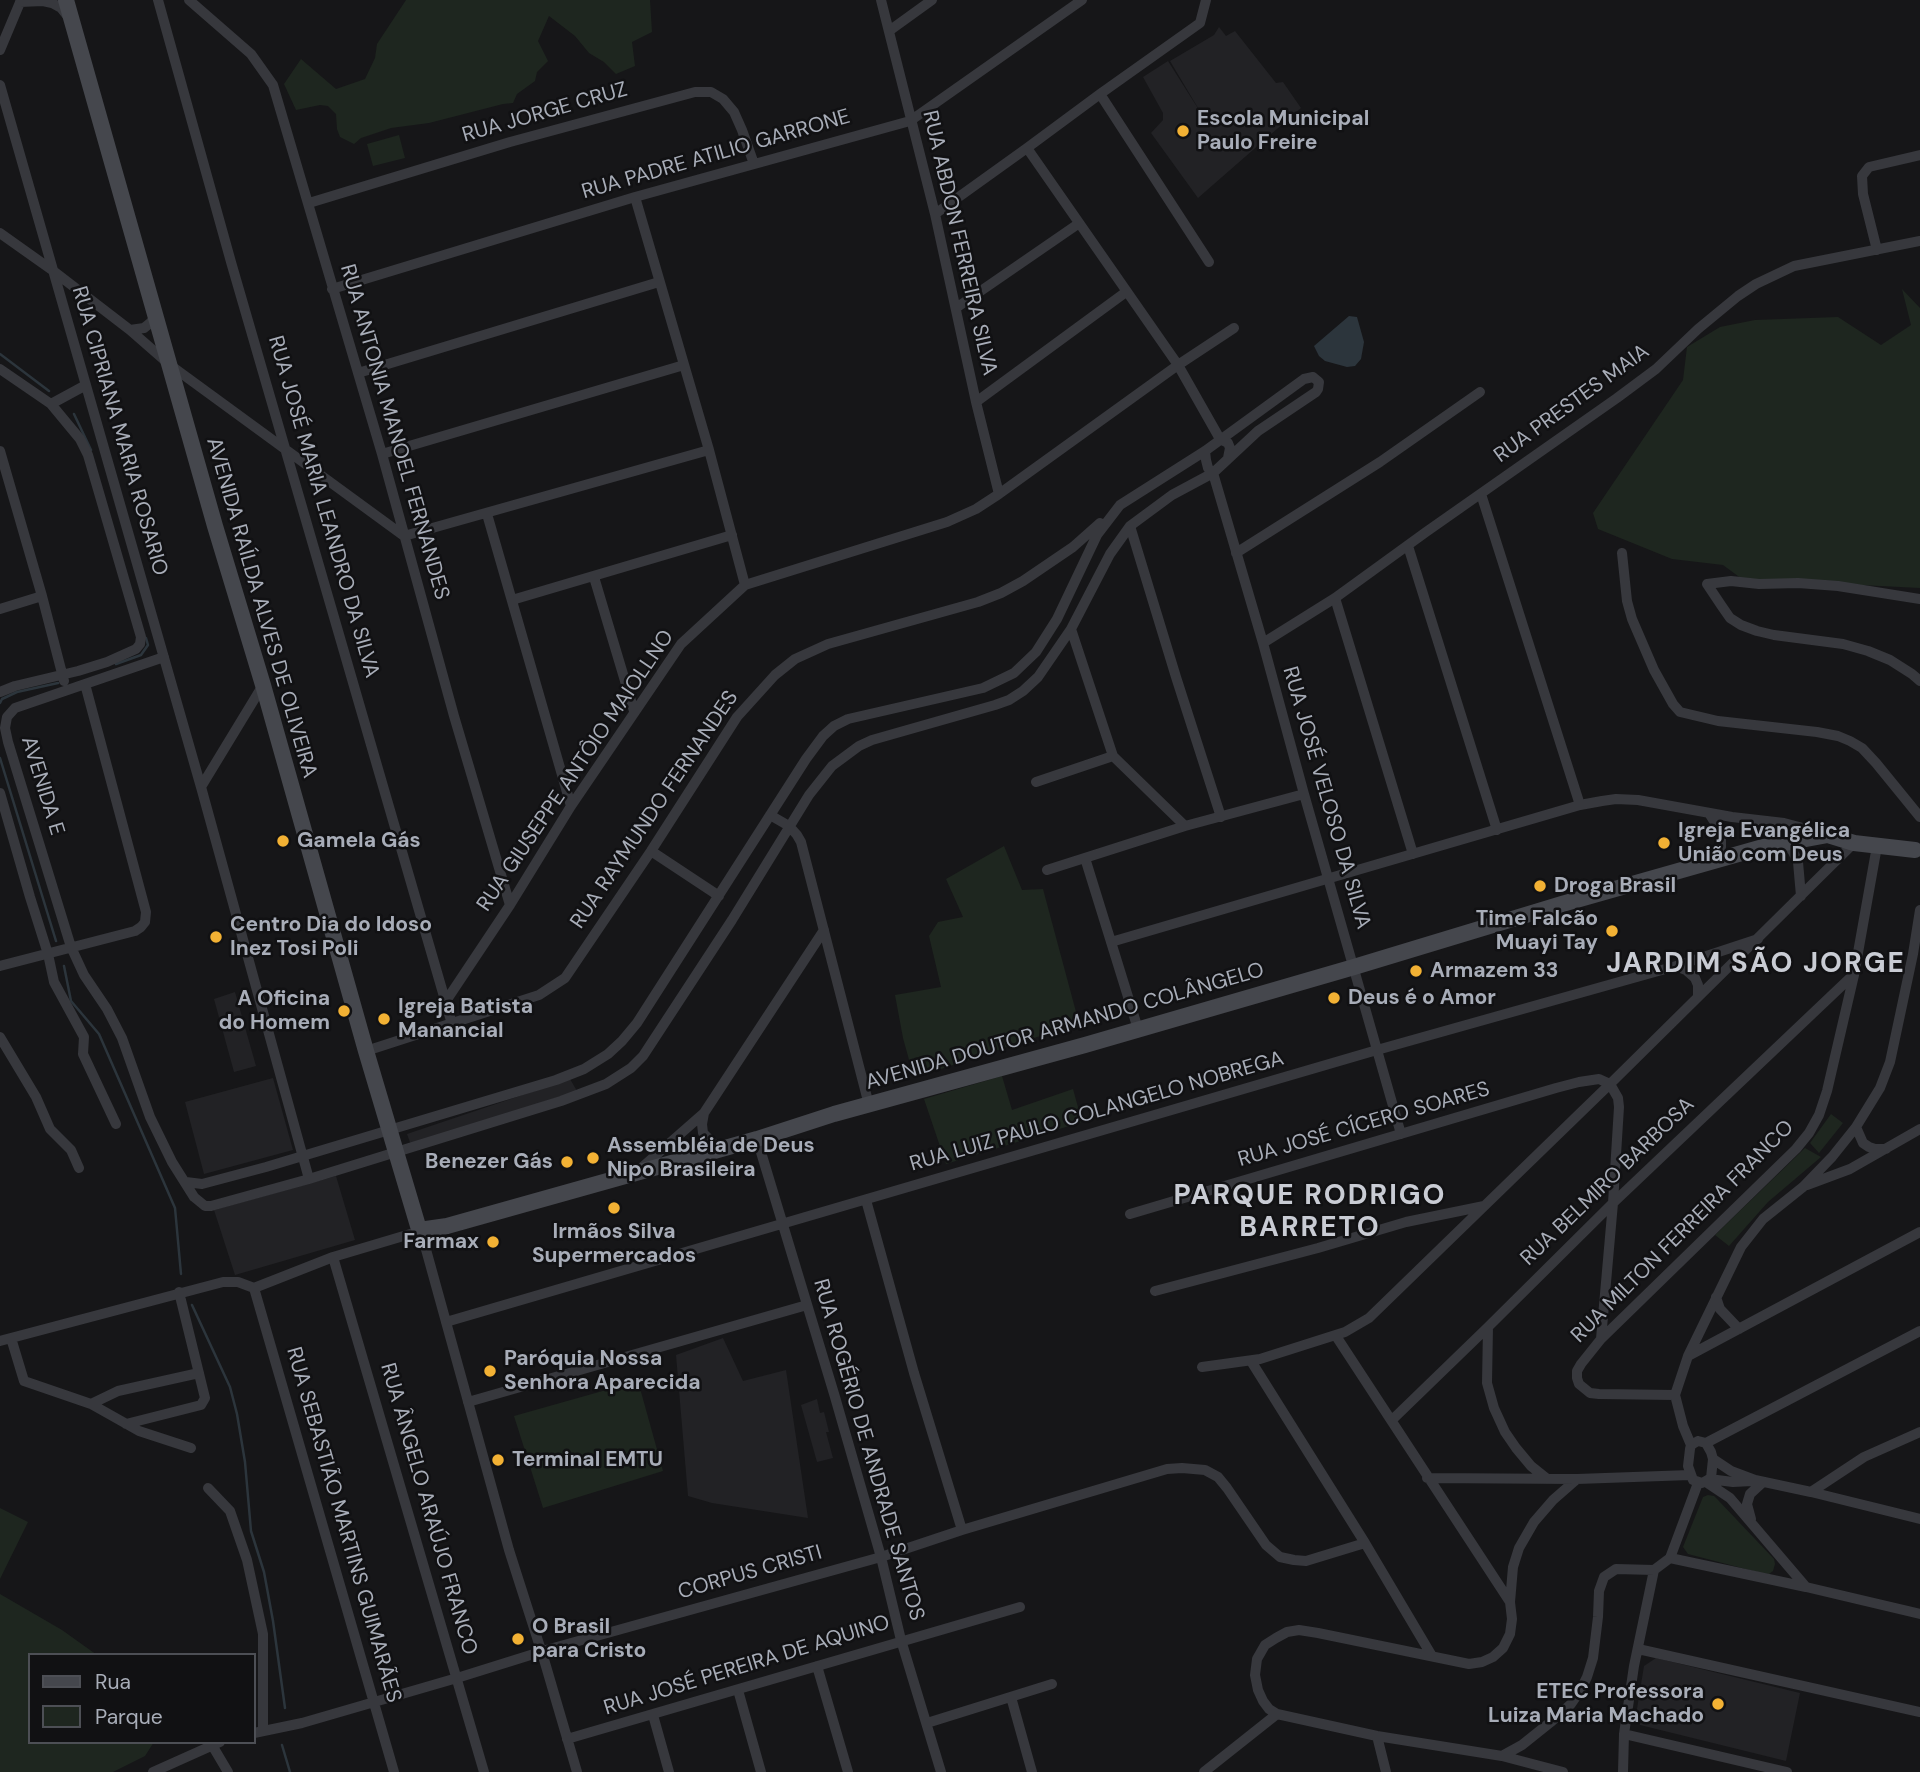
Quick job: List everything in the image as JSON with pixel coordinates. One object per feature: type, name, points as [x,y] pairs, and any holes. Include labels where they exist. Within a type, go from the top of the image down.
[{"type":"street","name":"AVENIDA RAÍLDA ALVES DE OLIVEIRA","points":[[66,0],[366,1051],[421,1231],[509,1550],[577,1772]]},
{"type":"street","name":"RUA JOSÉ MARIA LEANDRO DA SILVA","points":[[158,0],[285,450],[452,1024]]},
{"type":"street","name":"RUA ANTONIA MANOEL FERNANDES","points":[[189,0],[251,54],[273,85],[382,454],[454,716],[510,905]]},
{"type":"street","name":"RUA ABDON FERREIRA SILVA","points":[[881,0],[935,214],[999,494]]},
{"type":"street","points":[[889,31],[932,0]]},
{"type":"street","name":"RUA PADRE ATILIO GARRONE","points":[[332,289],[635,197],[910,121],[1082,0]]},
{"type":"street","points":[[935,214],[1200,23],[1206,0]]},
{"type":"street","points":[[0,50],[21,1],[52,3],[61,8],[73,23]]},
{"type":"street","name":"RUA CIPRIANA MARIA ROSARIO","points":[[0,85],[201,787],[309,1179]]},
{"type":"street","name":"RUA JORGE CRUZ","points":[[309,203],[510,142],[695,92],[710,92],[723,99],[734,112],[754,164]]},
{"type":"street","points":[[1100,94],[1209,262]]},
{"type":"street","points":[[1027,148],[1178,365],[1220,439],[1230,448],[1228,458]]},
{"type":"street","points":[[1877,250],[1863,194],[1862,176],[1869,167],[1920,155]]},
{"type":"street","points":[[635,197],[709,450],[745,585]]},
{"type":"street","points":[[956,308],[1078,224]]},
{"type":"street","points":[[0,233],[130,330],[170,365],[404,537],[709,450]]},
{"type":"street","name":"RUA PRESTES MAIA","points":[[1263,643],[1335,598],[1656,369],[1698,329],[1756,284],[1794,266],[1920,240]]},
{"type":"street","points":[[358,373],[659,282]]},
{"type":"street","points":[[976,402],[1126,292]]},
{"type":"street","points":[[130,330],[144,328],[154,319],[155,312]]},
{"type":"street","name":"RUA GIUSEPPE ANTÔIO MAIOLLNO","points":[[446,1001],[571,806],[681,644],[745,585],[947,522],[976,509],[1234,328]]},
{"type":"street","points":[[382,454],[684,365]]},
{"type":"street","points":[[0,369],[51,404],[80,439],[88,455],[141,637],[140,645],[131,652],[107,662],[15,685],[0,692]]},
{"type":"street","points":[[186,1182],[201,1184],[303,1156],[556,1080],[584,1069],[602,1058],[622,1041],[637,1023],[806,758],[823,736],[848,719],[983,688],[1014,673],[1036,652],[1057,619],[1097,535],[1120,505],[1205,450],[1308,377],[1319,382],[1316,392],[1258,431],[1213,473],[1172,495],[1130,526],[1105,564],[1071,629],[1038,677],[1023,691],[1009,700],[975,712],[859,746],[832,766],[808,795],[732,920],[643,1056],[619,1077],[561,1101],[224,1203],[217,1180]]},
{"type":"street","points":[[51,404],[86,385]]},
{"type":"street","points":[[1236,553],[1380,461],[1480,392]]},
{"type":"street","points":[[0,450],[43,596],[67,690]]},
{"type":"street","name":"RUA JOSÉ VELOSO DA SILVA","points":[[1205,450],[1208,468],[1213,473],[1263,643],[1401,1134]]},
{"type":"street","points":[[1481,494],[1580,805]]},
{"type":"street","name":"RUA RAYMUNDO FERNANDES","points":[[366,1051],[538,995],[565,978],[737,717],[775,675],[795,659],[828,644],[978,602],[1023,581],[1073,547],[1120,505]]},
{"type":"street","points":[[487,514],[571,806]]},
{"type":"street","points":[[1130,526],[1222,817]]},
{"type":"street","points":[[512,600],[732,535]]},
{"type":"street","points":[[1408,546],[1497,830]]},
{"type":"street","points":[[1073,547],[1105,564]]},
{"type":"street","points":[[1622,553],[1627,601],[1632,619],[1654,670],[1672,704],[1680,712],[1718,721],[1817,732],[1850,741],[1876,763],[1920,817]]},
{"type":"street","points":[[594,577],[634,711]]},
{"type":"street","points":[[1920,599],[1838,586],[1798,583],[1759,584],[1731,581],[1707,584],[1730,618],[1741,625],[1774,635],[1843,644],[1868,651],[1890,660],[1920,681]]},
{"type":"street","points":[[0,609],[43,596]]},
{"type":"street","points":[[1335,598],[1413,854]]},
{"type":"street","points":[[1071,629],[1113,756],[1185,826]]},
{"type":"street","name":"AVENIDA E","points":[[164,657],[15,708],[7,718],[5,728],[71,947],[84,975],[107,1009],[122,1038],[150,1117],[172,1162],[194,1198],[205,1206],[224,1203]]},
{"type":"street","points":[[0,967],[135,931],[145,922],[146,912],[85,684]]},
{"type":"street","points":[[201,787],[263,685]]},
{"type":"street","points":[[1036,782],[1113,756]]},
{"type":"street","points":[[0,793],[54,982],[84,1037],[83,1054],[116,1125]]},
{"type":"street","points":[[1047,870],[1185,826],[1304,794]]},
{"type":"street","points":[[1111,942],[1580,805],[1616,799],[1638,800],[1784,823],[1854,844],[1918,850]]},
{"type":"street","points":[[1709,813],[1721,838],[1721,846],[1714,861]]},
{"type":"street","points":[[770,815],[789,826],[801,842],[869,1105]]},
{"type":"street","name":"AVENIDA DOUTOR ARMANDO COLÂNGELO","points":[[254,1289],[333,1257],[421,1231],[757,1139],[1714,861],[1828,835]]},
{"type":"street","points":[[1781,844],[1792,850],[1798,862],[1801,896]]},
{"type":"street","points":[[1202,1367],[1260,1360],[1335,1336],[1369,1318],[1854,844]]},
{"type":"street","name":"RUA MILTON FERREIRA FRANCO","points":[[1675,1395],[1599,1394],[1585,1390],[1579,1384],[1577,1371],[1601,1339],[1796,1149],[1809,1133],[1819,1115],[1827,1091],[1854,975],[1877,846]]},
{"type":"street","points":[[651,851],[719,896]]},
{"type":"street","points":[[1085,858],[1138,1029]]},
{"type":"street","points":[[712,908],[732,920]]},
{"type":"street","points":[[1759,1481],[1693,1480],[1688,1457],[1691,1445],[1678,1412],[1675,1395],[1688,1356],[1741,1247],[1770,1213],[1802,1187],[1832,1157],[1880,1088],[1890,1062],[1920,910]]},
{"type":"street","points":[[636,1172],[704,1113],[824,930]]},
{"type":"street","name":"RUA LUIZ PAULO COLANGELO NOBREGA","points":[[446,1322],[1676,966],[1758,939]]},
{"type":"street","points":[[1676,966],[1695,978],[1699,996]]},
{"type":"street","name":"RUA BELMIRO BARBOSA","points":[[1392,1420],[1613,1203],[1854,975]]},
{"type":"street","points":[[0,1037],[36,1097],[50,1129],[71,1150],[79,1168]]},
{"type":"street","name":"RUA JOSÉ CÍCERO SOARES","points":[[1130,1214],[1579,1082],[1599,1079],[1610,1084]]},
{"type":"street","points":[[1601,1339],[1619,1107],[1618,1098],[1610,1084]]},
{"type":"street","points":[[704,1113],[703,1133],[722,1148]]},
{"type":"street","points":[[1856,1126],[1863,1143],[1875,1149],[1889,1148]]},
{"type":"street","points":[[1802,1187],[1850,1169],[1920,1129]]},
{"type":"street","name":"RUA ROGÉRIO DE ANDRADE SANTOS","points":[[757,1139],[881,1556],[901,1640],[942,1772]]},
{"type":"street","points":[[866,1200],[914,1373],[962,1530]]},
{"type":"street","points":[[1155,1291],[1406,1222],[1485,1206]]},
{"type":"street","points":[[1688,1356],[1920,1232]]},
{"type":"street","name":"RUA ÂNGELO ARAÚJO FRANCO","points":[[333,1257],[484,1772]]},
{"type":"street","points":[[191,1448],[139,1431],[91,1404],[24,1381],[6,1339],[223,1282],[238,1282],[254,1289]]},
{"type":"street","name":"RUA SEBASTIÃO MARTINS GUIMARÃES","points":[[254,1289],[394,1772]]},
{"type":"street","points":[[126,1424],[201,1405],[205,1398],[179,1292]]},
{"type":"street","points":[[1716,1297],[1720,1309],[1739,1329]]},
{"type":"street","points":[[468,1402],[807,1305]]},
{"type":"street","points":[[1488,1327],[1488,1383],[1494,1408],[1516,1448],[1531,1466],[1546,1478]]},
{"type":"street","points":[[1335,1336],[1510,1602]]},
{"type":"street","points":[[1691,1445],[1698,1441],[1706,1443],[1916,1336]]},
{"type":"street","points":[[1251,1361],[1432,1656]]},
{"type":"street","points":[[91,1404],[118,1391],[199,1373]]},
{"type":"street","points":[[1811,1492],[1864,1457],[1920,1432]]},
{"type":"street","points":[[1502,1756],[1522,1745],[1552,1721],[1571,1704],[1580,1691],[1593,1658],[1599,1591],[1604,1577],[1616,1569],[1654,1570],[1670,1558],[1704,1481],[1712,1473],[1713,1459],[1706,1443]]},
{"type":"street","points":[[1713,1459],[1731,1471],[1759,1481],[1920,1519]]},
{"type":"street","name":"CORPUS CRISTI","points":[[258,1732],[302,1723],[542,1651],[881,1556],[1167,1469],[1206,1470],[1218,1478],[1266,1545],[1280,1557],[1306,1561],[1365,1543]]},
{"type":"street","points":[[1427,1478],[1577,1479],[1690,1475]]},
{"type":"street","points":[[1557,1771],[1502,1756],[1377,1736],[1277,1714],[1269,1709],[1258,1690],[1255,1675],[1257,1659],[1265,1645],[1287,1632],[1299,1630],[1469,1664],[1493,1657],[1503,1648],[1510,1634],[1513,1567],[1518,1548],[1534,1522],[1553,1500],[1577,1479]]},
{"type":"street","points":[[1704,1481],[1730,1498],[1806,1587]]},
{"type":"street","points":[[1752,1522],[1747,1504],[1759,1481]]},
{"type":"street","points":[[208,1488],[230,1511],[247,1560],[263,1634],[258,1732]]},
{"type":"street","points":[[1670,1558],[1920,1614]]},
{"type":"street","points":[[1623,1772],[1624,1734],[1634,1666],[1654,1570]]},
{"type":"street","name":"RUA JOSÉ PEREIRA DE AQUINO","points":[[567,1739],[1020,1607]]},
{"type":"street","points":[[1638,1649],[1920,1712]]},
{"type":"street","points":[[817,1666],[848,1772]]},
{"type":"street","points":[[927,1723],[1052,1684]]},
{"type":"street","points":[[738,1690],[761,1772]]},
{"type":"street","points":[[1011,1697],[1032,1772]]},
{"type":"street","points":[[1213,1770],[1277,1714]]},
{"type":"street","points":[[653,1715],[669,1772]]},
{"type":"street","points":[[1624,1734],[1787,1772]]},
{"type":"street","points":[[1377,1736],[1386,1772]]},
{"type":"street","points":[[153,1772],[214,1744]]},
{"type":"street","points":[[216,1744],[228,1772]]},
{"type":"shaded area","points":[[1219,27],[1226,36],[1235,31],[1276,83],[1283,82],[1301,108],[1198,198],[1151,133],[1163,120],[1163,113],[1143,77],[1168,61],[1204,118],[1170,61],[1214,35]]},
{"type":"shaded area","points":[[1349,316],[1357,317],[1364,342],[1361,359],[1355,366],[1347,367],[1325,361],[1314,346]]},
{"type":"shaded area","points":[[235,992],[256,1066],[234,1072],[214,999]]},
{"type":"shaded area","points":[[273,1078],[293,1150],[204,1174],[185,1102]]},
{"type":"shaded area","points":[[570,1079],[577,1091],[411,1145],[407,1134]]},
{"type":"shaded area","points":[[336,1176],[355,1240],[235,1275],[214,1210]]},
{"type":"shaded area","points":[[723,1338],[743,1381],[786,1370],[808,1518],[712,1503],[688,1496],[676,1355]]},
{"type":"shaded area","points":[[817,1399],[820,1413],[824,1412],[833,1458],[817,1462],[801,1405]]},
{"type":"shaded area","name":"ETEC Professora Luiza Maria Machado","points":[[1656,1658],[1800,1693],[1786,1761],[1640,1725],[1636,1715],[1644,1666]]},
{"type":"green space","points":[[406,0],[650,0],[652,32],[632,42],[635,66],[616,74],[549,16],[538,41],[548,61],[537,72],[535,81],[517,94],[513,103],[429,123],[391,128],[361,138],[354,144],[340,137],[336,114],[328,106],[296,110],[284,84],[301,59],[336,89],[365,79],[375,58],[377,44]]},
{"type":"green space","points":[[399,135],[405,158],[373,166],[367,144]]},
{"type":"green space","points":[[1902,289],[1920,308],[1920,588],[1742,579],[1723,565],[1672,559],[1598,529],[1593,513],[1683,380],[1687,347],[1720,327],[1755,320],[1838,317],[1881,345],[1911,325]]},
{"type":"green space","points":[[1004,846],[1022,890],[1043,889],[1079,1023],[914,1078],[895,995],[941,987],[929,936],[938,922],[963,917],[946,879]]},
{"type":"green space","points":[[1002,1076],[1012,1110],[1073,1089],[1082,1122],[946,1164],[924,1099]]},
{"type":"green space","points":[[1831,1114],[1843,1123],[1819,1153],[1810,1143]]},
{"type":"green space","points":[[1805,1148],[1821,1157],[1768,1202],[1729,1246],[1715,1235]]},
{"type":"green space","points":[[638,1381],[663,1471],[543,1508],[514,1416]]},
{"type":"green space","points":[[1714,1496],[1774,1559],[1773,1571],[1769,1574],[1761,1573],[1688,1554],[1683,1547],[1703,1497]]},
{"type":"green space","points":[[0,1508],[28,1522],[0,1579]]},
{"type":"green space","points":[[0,1594],[62,1630],[94,1653],[28,1653],[28,1744],[153,1744],[145,1756],[113,1772],[0,1772]]},
{"type":"waterway","points":[[0,354],[49,391]]},
{"type":"waterway","points":[[74,414],[91,450]]},
{"type":"waterway","points":[[116,664],[141,655],[148,645],[146,638]]},
{"type":"waterway","points":[[0,703],[2,699],[17,692],[58,683]]},
{"type":"waterway","points":[[0,758],[56,941]]},
{"type":"waterway","points":[[64,966],[71,1001],[99,1034],[175,1208],[181,1274]]},
{"type":"waterway","points":[[192,1305],[230,1387],[237,1414],[245,1462],[251,1531],[264,1572],[285,1708]]},
{"type":"waterway","points":[[282,1745],[290,1772]]},
{"type":"place","name":"Escola Municipal Paulo Freire","points":[[1183,131]]},
{"type":"place","name":"Gamela Gás","points":[[283,841]]},
{"type":"place","name":"Igreja Evangélica União com Deus","points":[[1664,843]]},
{"type":"place","name":"Droga Brasil","points":[[1540,886]]},
{"type":"place","name":"Time Falcão Muayi Tay","points":[[1612,931]]},
{"type":"place","name":"Centro Dia do Idoso Inez Tosi Poli","points":[[216,937]]},
{"type":"place","name":"Armazem 33","points":[[1416,971]]},
{"type":"place","name":"Deus é o Amor","points":[[1334,998]]},
{"type":"place","name":"A Oficina do Homem","points":[[344,1011]]},
{"type":"place","name":"Igreja Batista Manancial","points":[[384,1019]]},
{"type":"place","name":"Assembléia de Deus Nipo Brasileira","points":[[593,1158]]},
{"type":"place","name":"Benezer Gás","points":[[567,1162]]},
{"type":"place","name":"Irmãos Silva Supermercados","points":[[614,1208]]},
{"type":"place","name":"Farmax","points":[[493,1242]]},
{"type":"place","name":"Paróquia Nossa Senhora Aparecida","points":[[490,1371]]},
{"type":"place","name":"Terminal EMTU","points":[[498,1460]]},
{"type":"place","name":"O Brasil para Cristo","points":[[518,1639]]},
{"type":"place","name":"ETEC Professora Luiza Maria Machado","points":[[1718,1704]]},
{"type":"district","name":"JARDIM SÃO JORGE","points":[[1756,965]]},
{"type":"district","name":"PARQUE RODRIGO BARRETO","points":[[1310,1213]]}]
